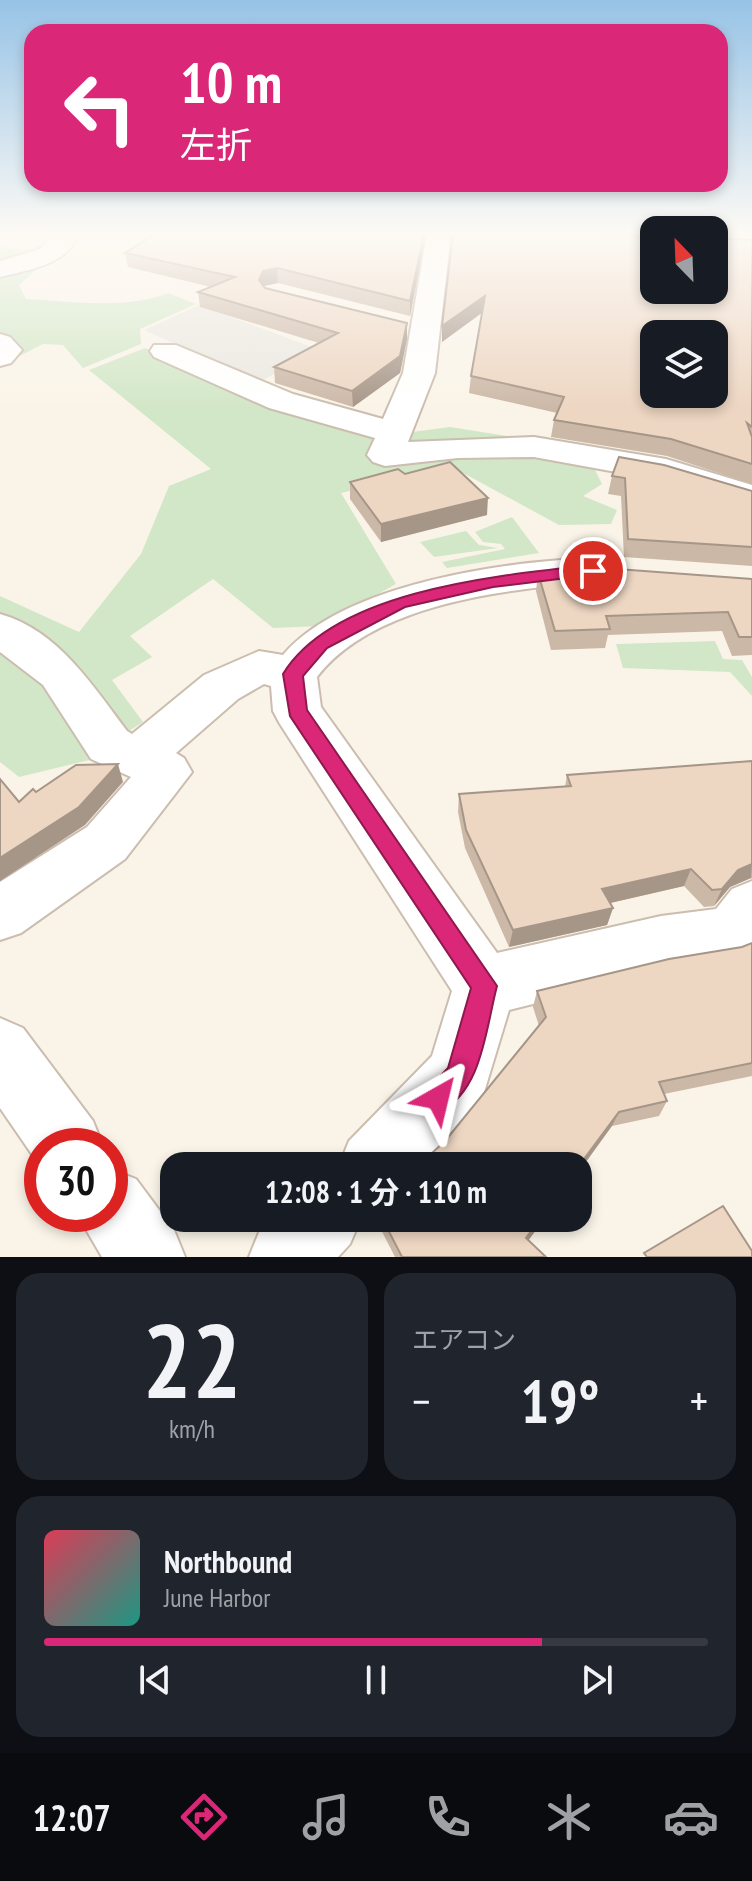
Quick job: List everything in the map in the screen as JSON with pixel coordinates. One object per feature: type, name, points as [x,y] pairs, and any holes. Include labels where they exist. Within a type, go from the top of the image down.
[{"type":"street","points":[[390,444],[419,373],[432,293]]},
{"type":"street","points":[[397,324],[426,332]]},
{"type":"street","points":[[0,343],[7,350],[0,357]]},
{"type":"street","points":[[165,351],[390,444],[458,448],[534,447],[666,470],[752,497]]},
{"type":"street","points":[[387,1152],[459,1076],[484,986],[297,711],[293,674],[320,644],[400,602],[493,582],[593,571],[641,574]]},
{"type":"street","points":[[0,629],[59,673],[109,745],[166,772],[106,843],[0,914]]},
{"type":"street","points":[[138,757],[221,687],[259,667],[293,674]]},
{"type":"street","points":[[484,986],[661,944],[733,934],[752,907]]},
{"type":"street","points":[[0,1051],[55,1128]]},
{"type":"street","points":[[128,1230],[147,1257]]},
{"type":"street","points":[[287,1257],[311,1232]]},
{"type":"shaded area","points":[[199,305],[317,349],[260,382],[144,330]]},
{"type":"green space","points":[[0,293],[23,293],[26,299],[116,303],[168,293],[196,304],[140,329],[141,344],[83,368],[63,345],[43,344],[4,364],[0,340]]},
{"type":"green space","points":[[145,348],[273,406],[382,436],[450,427],[584,448],[602,484],[583,496],[617,510],[611,524],[559,525],[454,468],[341,493],[396,584],[320,626],[273,628],[213,579],[130,636],[152,657],[112,680],[143,722],[118,738],[0,618],[0,596],[79,632],[141,554],[169,486],[211,469],[89,370]]},
{"type":"green space","points":[[512,517],[539,553],[447,568],[442,562],[505,549],[501,544],[483,542],[475,532]]},
{"type":"green space","points":[[466,531],[479,545],[498,548],[434,557],[420,542]]},
{"type":"green space","points":[[715,641],[723,659],[742,660],[752,677],[752,696],[730,672],[623,668],[616,644]]},
{"type":"green space","points":[[0,644],[48,680],[106,756],[19,777],[0,762]]},
{"type":"building","points":[[200,293],[284,293],[407,323],[400,356],[352,391],[274,367],[338,333]]},
{"type":"building","points":[[376,293],[412,293],[410,301]]},
{"type":"building","points":[[446,293],[640,293],[640,304],[728,304],[728,293],[752,293],[752,427],[747,423],[752,437],[752,464],[671,439],[554,420],[564,397],[471,376],[485,296],[442,326]]},
{"type":"building","points":[[619,457],[664,465],[752,491],[752,547],[628,539],[625,478],[612,476]]},
{"type":"building","points":[[450,462],[488,498],[381,524],[350,482],[398,469],[405,474]]},
{"type":"building","points":[[617,569],[752,579],[752,637],[739,637],[728,612],[606,616],[610,629],[555,631],[538,573]]},
{"type":"building","points":[[752,761],[752,864],[738,870],[722,889],[712,890],[691,869],[602,889],[613,908],[513,930],[466,830],[459,794],[571,786],[567,775]]},
{"type":"building","points":[[118,764],[79,807],[0,858],[0,779],[19,802],[33,789],[36,792],[76,765]]},
{"type":"building","points":[[752,943],[752,1063],[659,1082],[667,1101],[619,1112],[589,1152],[433,1152],[546,1017],[537,991],[669,959]]},
{"type":"building","points":[[723,1206],[752,1251],[752,1257],[647,1257],[644,1253]]},
{"type":"building","points":[[389,1232],[530,1232],[526,1238],[546,1257],[402,1257]]},
{"type":"route","points":[[438,1098],[459,1076],[484,986],[297,711],[293,674],[320,644],[400,602],[493,582],[593,571]]}]
